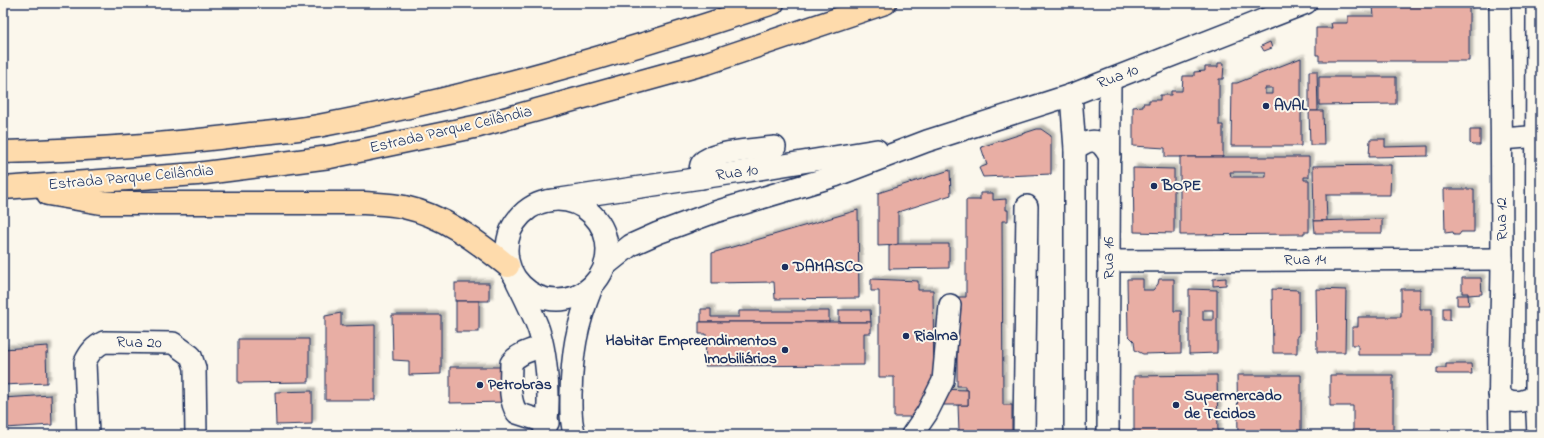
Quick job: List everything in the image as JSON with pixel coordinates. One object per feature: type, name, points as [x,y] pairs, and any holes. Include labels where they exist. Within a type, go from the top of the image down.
[{"type":"highway","name":"Estrada Parque Ceilândia","points":[[3,152],[93,150],[180,143],[316,126],[464,94],[581,62],[773,3]]},
{"type":"highway","name":"Estrada Parque Ceilândia","points":[[8,188],[197,174],[330,157],[479,126],[707,63],[885,3]]},
{"type":"highway","points":[[8,188],[101,203],[364,203],[403,207],[434,216],[465,233],[513,274]]},
{"type":"street","name":"Rua 10","points":[[606,265],[631,245],[658,232],[715,212],[835,176],[927,141],[1071,95],[1306,3]]},
{"type":"street","name":"Rua 12","points":[[1500,3],[1502,139],[1502,259],[1499,394],[1500,435]]},
{"type":"street","points":[[1537,3],[1539,136],[1536,396],[1538,435]]},
{"type":"street","name":"Rua 16","points":[[1108,435],[1110,80]]},
{"type":"street","points":[[1071,95],[1075,149],[1075,434]]},
{"type":"street","points":[[1502,139],[1539,136]]},
{"type":"street","name":"Rua 10","points":[[547,201],[827,159],[927,141]]},
{"type":"street","points":[[1075,149],[1085,142],[1094,141],[1104,145],[1110,157]]},
{"type":"street","points":[[700,178],[700,168],[702,163],[713,156],[776,147]]},
{"type":"street","points":[[513,274],[529,293],[545,300],[562,301],[578,297],[592,287],[600,277],[606,265],[608,248],[604,231],[594,216],[581,206],[564,200],[547,201],[531,207],[518,218],[512,228],[506,249],[513,274],[537,326],[542,347],[548,397],[546,429],[517,413],[513,406],[511,395],[511,363],[516,356],[542,347]]},
{"type":"street","points":[[1024,435],[1027,206]]},
{"type":"street","name":"Rua 14","points":[[1109,261],[1502,259]]},
{"type":"street","points":[[575,435],[571,415],[574,345],[582,312],[592,287]]},
{"type":"street","points":[[912,435],[927,413],[943,381],[950,305]]},
{"type":"street","name":"Rua 20","points":[[88,435],[85,362],[89,353],[104,342],[173,344],[191,356],[195,368],[196,435]]},
{"type":"street","points":[[1499,394],[1508,401],[1515,402],[1536,396]]},
{"type":"building","points":[[1393,3],[1469,3],[1469,61],[1319,61],[1319,55],[1316,55],[1316,28],[1332,28],[1331,23],[1348,23],[1348,16],[1374,16],[1373,7],[1393,6]]},
{"type":"building","points":[[1270,42],[1272,48],[1264,51],[1261,46]]},
{"type":"building","name":"AVAL","points":[[1301,58],[1301,146],[1231,146],[1232,83],[1237,83]],"holes":[[[1265,88],[1272,88],[1272,94],[1265,94]]]},
{"type":"building","points":[[1218,63],[1224,63],[1223,79],[1219,79],[1219,125],[1223,125],[1223,157],[1165,157],[1165,148],[1133,146],[1133,107],[1143,106],[1143,103],[1149,103],[1149,100],[1160,100],[1160,95],[1171,95],[1171,91],[1182,91],[1183,76],[1194,76],[1194,72],[1205,71],[1205,67],[1218,67]]},
{"type":"building","points":[[1309,71],[1317,71],[1318,111],[1309,111]]},
{"type":"building","points":[[1319,77],[1396,77],[1396,104],[1319,105]]},
{"type":"building","points":[[1309,111],[1323,111],[1324,145],[1310,145]]},
{"type":"building","points":[[1041,129],[1051,136],[1051,174],[983,177],[979,168],[987,165],[981,147]]},
{"type":"building","points":[[1470,130],[1480,130],[1480,145],[1472,145],[1470,143]]},
{"type":"building","points":[[1370,139],[1385,139],[1385,147],[1428,146],[1428,156],[1369,157]]},
{"type":"building","points":[[1180,157],[1309,157],[1309,177],[1304,177],[1304,180],[1309,180],[1309,232],[1304,232],[1304,234],[1180,235]],"holes":[[[1230,172],[1266,172],[1266,177],[1231,177]]]},
{"type":"building","points":[[1391,165],[1390,195],[1326,195],[1327,221],[1314,221],[1313,166]]},
{"type":"building","name":"BOPE","points":[[1133,168],[1174,169],[1174,233],[1134,232]]},
{"type":"building","points":[[950,170],[951,195],[898,212],[898,245],[878,246],[878,193]]},
{"type":"building","points":[[1444,189],[1474,189],[1474,232],[1461,232],[1459,235],[1454,235],[1453,232],[1445,233]]},
{"type":"building","points":[[980,193],[993,193],[993,200],[1006,199],[1006,210],[1008,210],[1008,221],[1002,221],[1003,405],[1012,405],[1012,432],[959,432],[958,405],[968,405],[968,390],[965,390],[965,386],[957,386],[957,297],[966,297],[966,200],[980,200]]},
{"type":"building","name":"DAMASCO","points":[[858,210],[859,298],[775,299],[774,282],[712,283],[712,253]]},
{"type":"building","points":[[1382,219],[1382,233],[1315,233],[1314,221]]},
{"type":"building","points":[[898,244],[949,244],[949,268],[889,269],[889,246]]},
{"type":"building","points":[[1226,278],[1226,285],[1213,286],[1213,279]]},
{"type":"building","points":[[1462,278],[1481,278],[1482,294],[1468,295],[1468,293],[1462,293]]},
{"type":"building","name":"Rialma","points":[[871,279],[918,281],[918,290],[933,290],[934,389],[968,390],[968,405],[933,405],[933,417],[894,417],[894,377],[879,377],[879,291],[871,291]]},
{"type":"building","points":[[1127,279],[1143,279],[1143,290],[1153,290],[1158,284],[1159,279],[1174,279],[1174,311],[1181,311],[1181,353],[1143,354],[1135,350],[1134,341],[1128,335]]},
{"type":"building","points":[[455,283],[489,283],[489,301],[455,301]]},
{"type":"building","points":[[1189,289],[1217,290],[1217,353],[1189,354]],"holes":[[[1203,310],[1213,310],[1213,320],[1203,320]]]},
{"type":"building","points":[[1272,289],[1299,290],[1299,336],[1297,336],[1297,353],[1273,353]]},
{"type":"building","points":[[1316,289],[1346,290],[1345,352],[1317,352]]},
{"type":"building","points":[[1401,289],[1420,289],[1420,309],[1432,309],[1432,355],[1358,355],[1358,345],[1352,345],[1352,327],[1358,327],[1358,317],[1401,317]]},
{"type":"building","points":[[1457,295],[1468,295],[1469,305],[1457,305]]},
{"type":"building","points":[[456,301],[479,301],[479,332],[456,332]]},
{"type":"building","points":[[1443,308],[1450,308],[1450,320],[1443,320]]},
{"type":"building","points":[[701,309],[711,309],[711,317],[739,317],[739,311],[829,311],[829,322],[701,322]]},
{"type":"building","points":[[839,310],[870,310],[871,322],[839,322]]},
{"type":"building","points":[[341,313],[341,326],[375,325],[375,400],[325,400],[325,316]]},
{"type":"building","points":[[392,315],[441,315],[441,374],[409,375],[409,361],[393,360]]},
{"type":"building","name":"Habitar Empreendimentos Imobiliários","points":[[699,322],[871,322],[871,333],[864,333],[864,365],[705,366],[706,334],[699,334]]},
{"type":"building","points":[[238,339],[309,339],[309,382],[238,383]]},
{"type":"building","points":[[48,346],[48,353],[46,353],[47,383],[3,385],[3,349]]},
{"type":"building","points":[[1446,364],[1471,364],[1472,374],[1437,374],[1437,368],[1446,368]]},
{"type":"building","name":"Petrobras","points":[[450,367],[509,367],[509,402],[450,403]]},
{"type":"building","name":"Supermercado de Tecidos","points":[[1217,375],[1218,435],[1134,435],[1134,376]]},
{"type":"building","points":[[1237,375],[1301,375],[1301,435],[1238,435]]},
{"type":"building","points":[[1330,375],[1393,375],[1393,435],[1353,435],[1353,406],[1330,406]]},
{"type":"building","points":[[312,391],[312,424],[276,425],[275,392]]},
{"type":"building","points":[[51,395],[52,425],[5,428],[3,398]]},
{"type":"place","name":"AVAL","points":[[1266,106]]},
{"type":"place","name":"BOPE","points":[[1154,186]]},
{"type":"place","name":"DAMASCO","points":[[785,267]]},
{"type":"place","name":"Rialma","points":[[906,336]]},
{"type":"place","name":"Habitar Empreendimentos Imobiliários","points":[[785,350]]},
{"type":"place","name":"Petrobras","points":[[480,385]]},
{"type":"place","name":"Supermercado de Tecidos","points":[[1176,405]]}]
